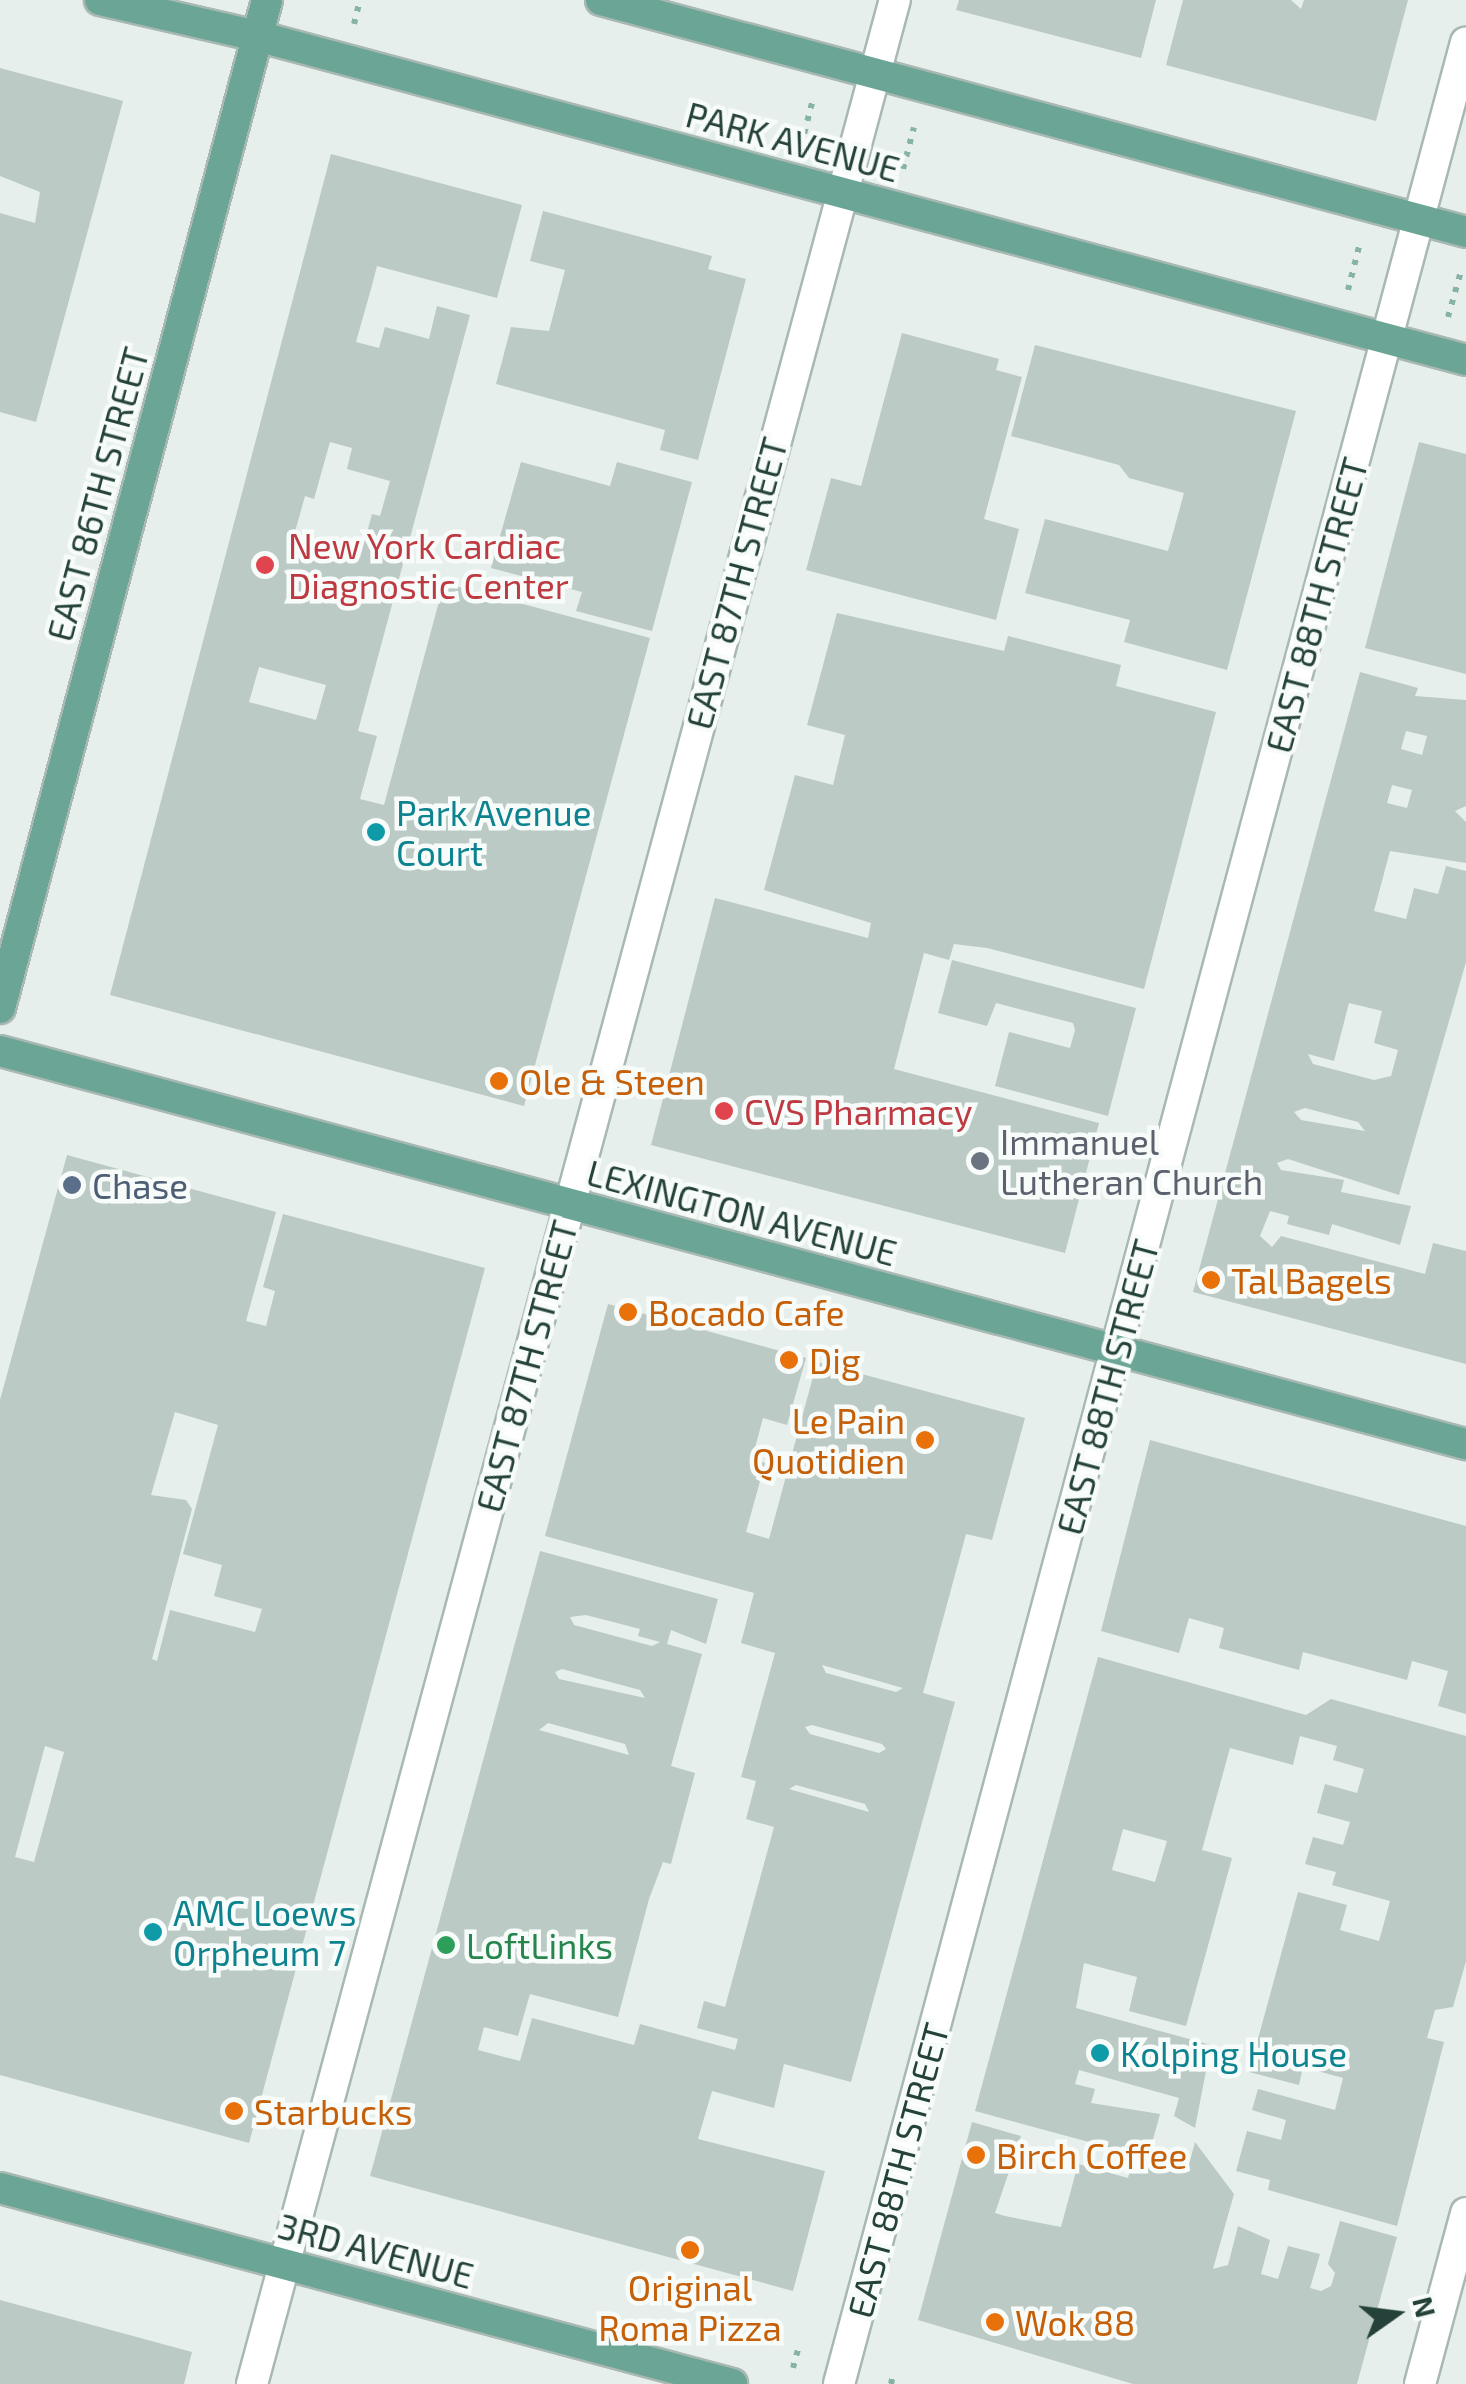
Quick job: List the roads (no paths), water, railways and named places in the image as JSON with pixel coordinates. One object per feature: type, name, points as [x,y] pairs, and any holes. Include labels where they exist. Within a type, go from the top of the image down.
[{"type":"main road","name":"PARK AVENUE","points":[[100,0],[258,36],[1466,360]]},
{"type":"main road","name":"EAST 86TH STREET","points":[[0,1008],[267,0]]},
{"type":"main road","points":[[601,0],[1466,232]]},
{"type":"main road","name":"LEXINGTON AVENUE","points":[[0,1051],[1466,1444]]},
{"type":"main road","name":"3RD AVENUE","points":[[0,2188],[732,2384]]},
{"type":"street","name":"EAST 87TH STREET","points":[[252,2384],[895,0]]},
{"type":"street","name":"EAST 88TH STREET","points":[[839,2384],[1466,43]]},
{"type":"street","points":[[1420,2384],[1466,2213]]},
{"type":"place","name":"New York Cardiac Diagnostic Center","points":[[265,565]]},
{"type":"place","name":"Park Avenue Court","points":[[376,832]]},
{"type":"place","name":"Ole & Steen","points":[[499,1081]]},
{"type":"place","name":"CVS Pharmacy","points":[[724,1111]]},
{"type":"place","name":"Immanuel Lutheran Church","points":[[980,1161]]},
{"type":"place","name":"Chase","points":[[72,1185]]},
{"type":"place","name":"Tal Bagels","points":[[1211,1280]]},
{"type":"place","name":"Bocado Cafe","points":[[628,1312]]},
{"type":"place","name":"Dig","points":[[789,1360]]},
{"type":"place","name":"Le Pain Quotidien","points":[[925,1440]]},
{"type":"place","name":"AMC Loews Orpheum 7","points":[[153,1932]]},
{"type":"place","name":"LoftLinks","points":[[446,1945]]},
{"type":"place","name":"Kolping House","points":[[1100,2053]]},
{"type":"place","name":"Starbucks","points":[[234,2111]]},
{"type":"place","name":"Birch Coffee","points":[[976,2155]]},
{"type":"place","name":"Original Roma Pizza","points":[[690,2250]]},
{"type":"place","name":"Wok 88","points":[[995,2322]]}]
